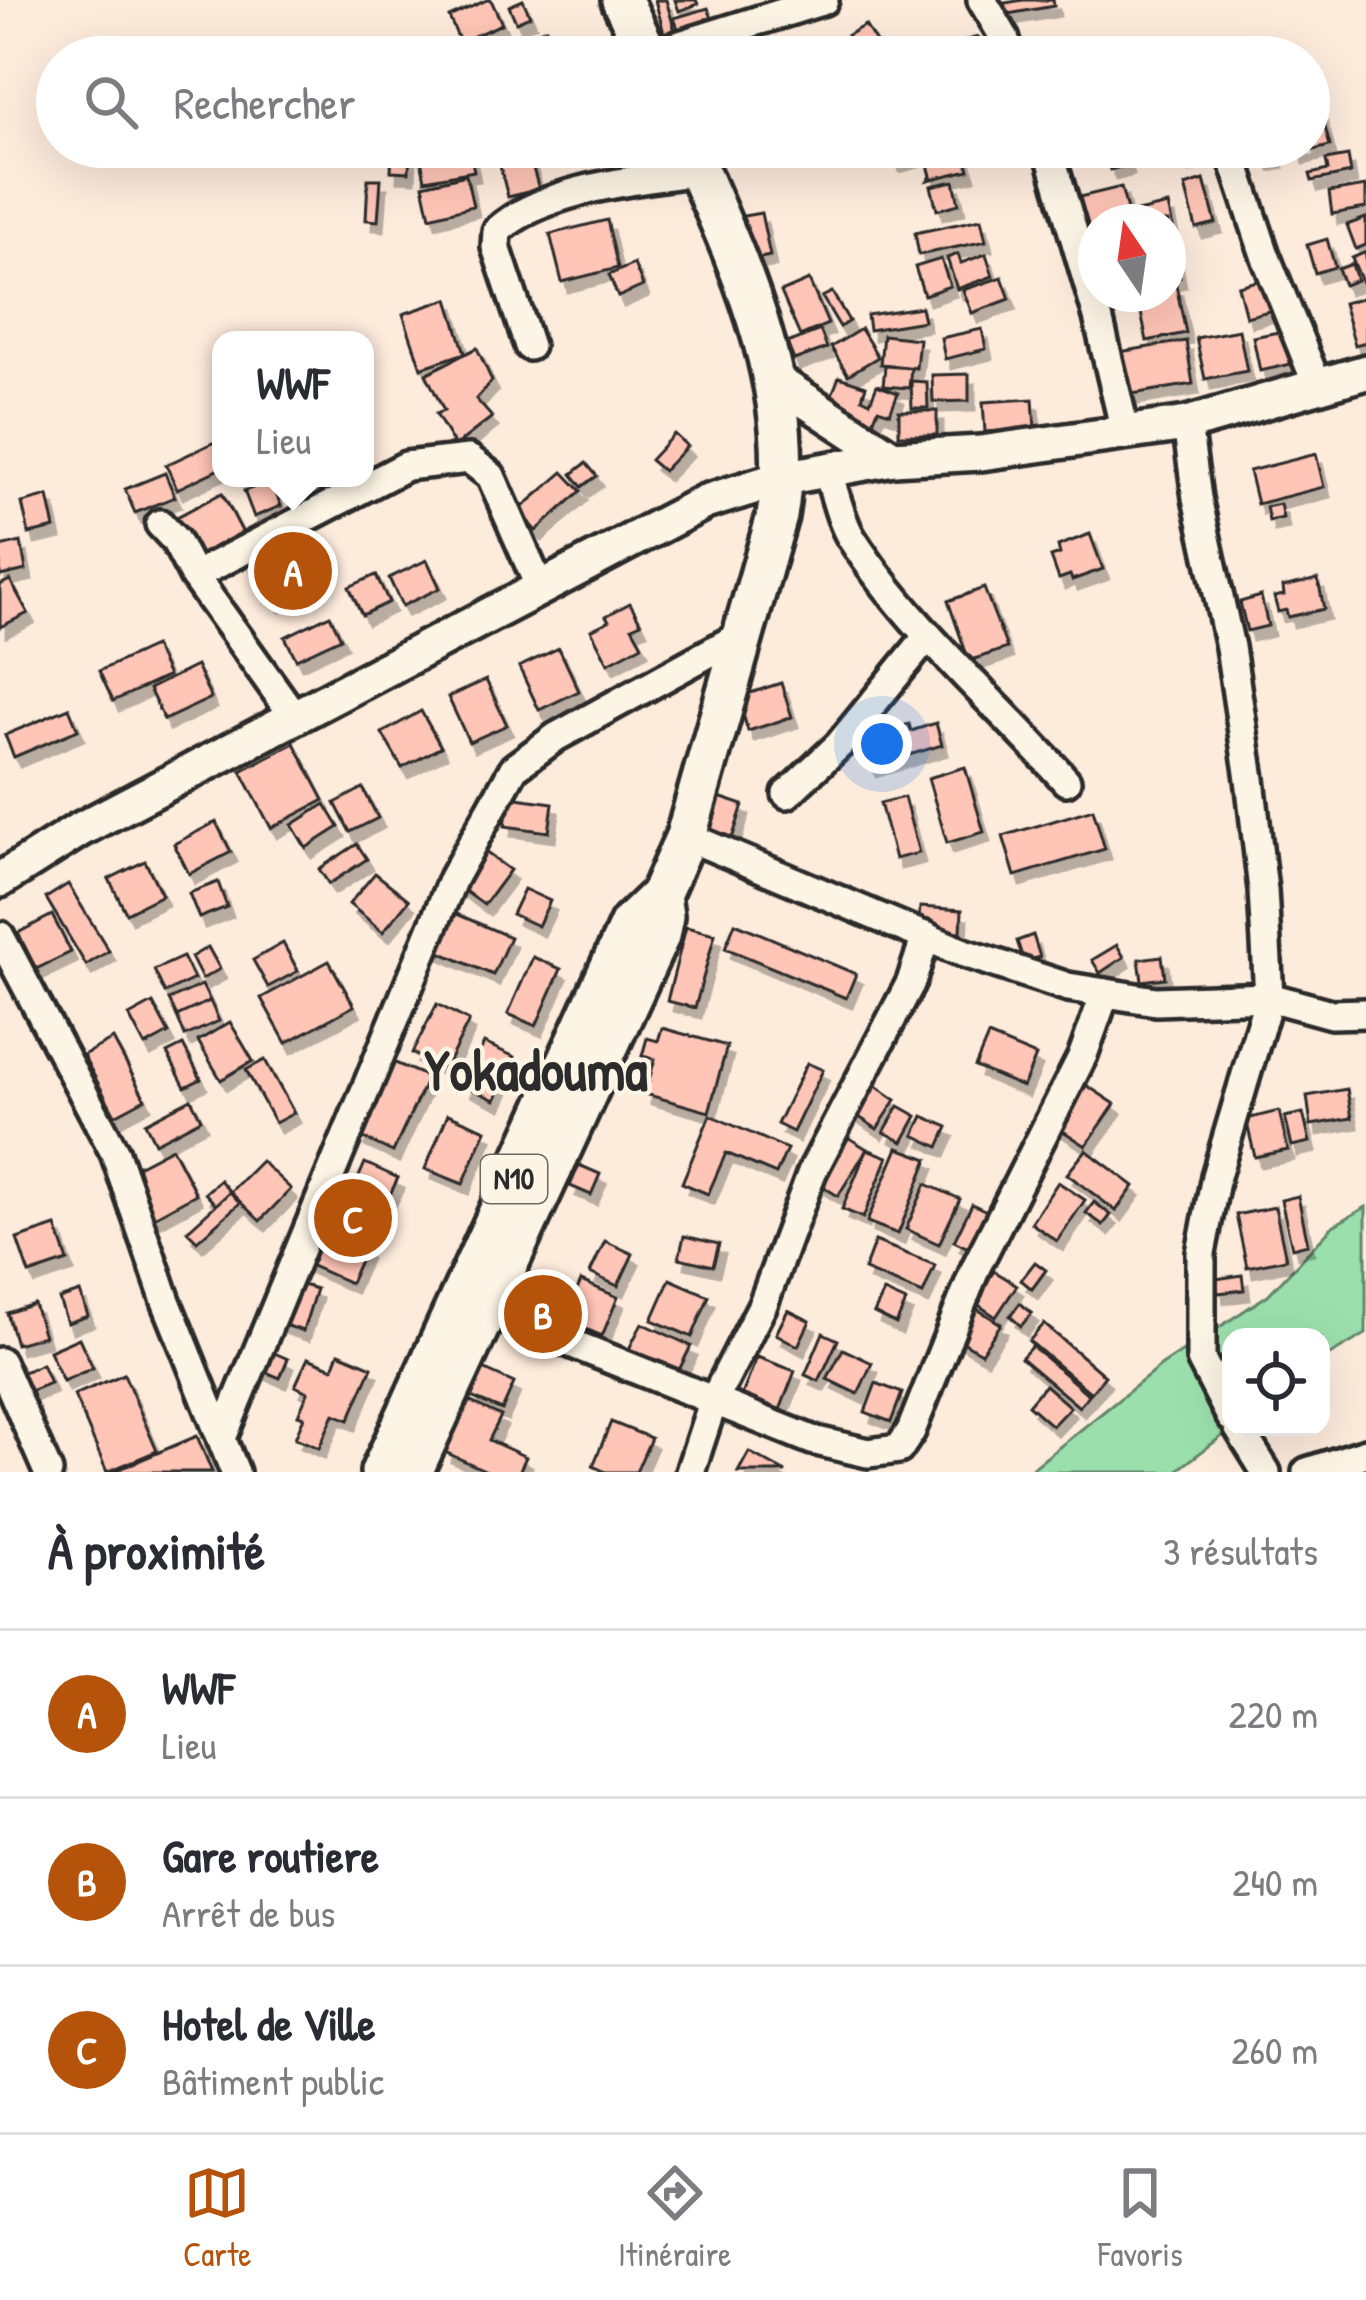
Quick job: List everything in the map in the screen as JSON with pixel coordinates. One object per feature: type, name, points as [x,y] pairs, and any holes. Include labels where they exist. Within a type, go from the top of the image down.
[{"type":"highway","points":[[622,0],[637,36]]},
{"type":"highway","name":"N10","points":[[381,1472],[630,924],[660,896],[686,836],[747,632],[784,478],[773,379],[752,302],[697,168]]},
{"type":"highway","name":"N10","points":[[412,1472],[659,936],[660,896]]},
{"type":"main road","points":[[0,880],[79,830],[705,502],[784,478],[893,458],[981,453],[1187,424],[1366,372]]},
{"type":"main road","points":[[773,379],[893,458]]},
{"type":"street","points":[[710,36],[824,0]]},
{"type":"street","points":[[982,0],[1003,36]]},
{"type":"street","points":[[529,346],[496,248],[497,231],[511,218],[662,168]]},
{"type":"street","points":[[1054,168],[1125,431]]},
{"type":"street","points":[[1236,168],[1318,386]]},
{"type":"street","points":[[1187,424],[1231,647],[1250,779],[1269,997],[1216,1177],[1201,1253],[1201,1359],[1222,1400]]},
{"type":"street","points":[[374,483],[406,466],[469,459],[491,476],[540,588]]},
{"type":"street","points":[[827,470],[850,536],[928,637],[1066,781]]},
{"type":"street","points":[[194,576],[366,487]]},
{"type":"street","points":[[160,524],[294,716]]},
{"type":"street","points":[[222,1438],[453,878],[514,768],[556,737],[747,632]]},
{"type":"street","points":[[787,794],[839,745],[928,637]]},
{"type":"street","points":[[686,836],[1013,970],[1156,1001],[1269,997],[1331,1014],[1366,1012]]},
{"type":"street","points":[[0,936],[115,1154],[166,1301],[235,1472]]},
{"type":"street","points":[[690,1472],[713,1402],[763,1304],[812,1172],[911,982],[926,936]]},
{"type":"street","points":[[488,1310],[812,1440],[868,1453],[899,1449],[911,1431],[976,1267],[1083,1055],[1106,993]]},
{"type":"street","points":[[0,1362],[48,1472]]},
{"type":"street","points":[[1244,1436],[1266,1472]]},
{"type":"street","points":[[1307,1472],[1366,1453]]},
{"type":"green space","points":[[1366,1207],[1366,1334],[1330,1355],[1330,1328],[1222,1328],[1222,1436],[1175,1472],[1028,1472],[1162,1365],[1268,1295],[1333,1226]]},
{"type":"building","points":[[491,0],[502,24],[474,36],[457,36],[449,17]]},
{"type":"building","points":[[523,0],[530,16],[516,22],[509,6]]},
{"type":"building","points":[[655,0],[666,0],[676,34],[665,36]]},
{"type":"building","points":[[675,0],[696,0],[698,4],[679,11]]},
{"type":"building","points":[[1053,0],[1054,6],[1002,15],[1000,4]]},
{"type":"building","points":[[708,8],[712,18],[706,19],[708,25],[680,34],[674,18]]},
{"type":"building","points":[[865,25],[872,36],[846,36]]},
{"type":"building","points":[[1348,156],[1351,173],[1312,181],[1310,174],[1328,170],[1330,159]]},
{"type":"building","points":[[423,168],[473,168],[474,171],[425,180]]},
{"type":"building","points":[[501,168],[533,168],[539,189],[508,197]]},
{"type":"building","points":[[929,168],[969,170],[928,180]]},
{"type":"building","points":[[466,175],[473,206],[430,217],[423,185]]},
{"type":"building","points":[[368,179],[381,179],[378,221],[366,220]]},
{"type":"building","points":[[1204,180],[1216,223],[1196,228],[1185,186]]},
{"type":"building","points":[[954,181],[959,204],[937,210],[931,186]]},
{"type":"building","points":[[1366,186],[1366,208],[1332,214],[1329,192]]},
{"type":"building","points":[[1121,187],[1125,204],[1078,204],[1078,220],[1071,199]]},
{"type":"building","points":[[761,213],[770,256],[740,262],[732,218]]},
{"type":"building","points":[[1366,218],[1366,245],[1356,249],[1347,225]]},
{"type":"building","points":[[981,219],[986,241],[919,255],[915,233]]},
{"type":"building","points":[[607,220],[618,268],[562,282],[550,234]]},
{"type":"building","points":[[1327,239],[1335,267],[1315,273],[1307,245]]},
{"type":"building","points":[[1366,252],[1366,281],[1362,282],[1352,258]]},
{"type":"building","points":[[958,254],[961,263],[986,254],[993,276],[957,289],[947,258]]},
{"type":"building","points":[[941,259],[950,286],[924,295],[915,267]]},
{"type":"building","points":[[634,264],[643,286],[618,297],[609,275]]},
{"type":"building","points":[[1352,264],[1357,280],[1344,285],[1338,269]]},
{"type":"building","points":[[1002,277],[1010,299],[972,313],[963,290]]},
{"type":"building","points":[[1265,279],[1273,310],[1246,317],[1238,286]]},
{"type":"building","points":[[809,280],[828,324],[800,336],[781,292]]},
{"type":"building","points":[[832,292],[849,321],[840,327],[822,297]]},
{"type":"building","points":[[1366,297],[1366,342],[1355,345],[1343,303]]},
{"type":"building","points":[[448,299],[465,353],[421,368],[403,314]]},
{"type":"building","points":[[921,307],[924,321],[869,330],[867,315]]},
{"type":"building","points":[[1141,312],[1182,312],[1186,333],[1147,341]]},
{"type":"building","points":[[861,329],[878,357],[848,375],[831,347]]},
{"type":"building","points":[[982,329],[986,349],[945,359],[941,338]]},
{"type":"building","points":[[1294,329],[1301,362],[1260,371],[1253,337]]},
{"type":"building","points":[[820,330],[827,348],[794,360],[787,343]]},
{"type":"building","points":[[1239,330],[1247,371],[1205,379],[1196,338]]},
{"type":"building","points":[[883,335],[919,339],[916,368],[880,364]]},
{"type":"building","points":[[1186,341],[1193,384],[1126,395],[1119,352]]},
{"type":"building","points":[[477,348],[492,381],[476,399],[492,417],[455,446],[436,414],[444,411],[426,374]]},
{"type":"building","points":[[885,366],[911,368],[909,388],[883,386]]},
{"type":"building","points":[[969,374],[969,401],[933,402],[932,375]]},
{"type":"building","points":[[839,377],[866,386],[862,398],[870,402],[877,385],[898,393],[890,413],[878,409],[871,427],[851,419],[854,411],[829,402]]},
{"type":"building","points":[[911,381],[927,382],[928,408],[912,408]]},
{"type":"building","points":[[1033,399],[1035,429],[985,432],[983,402]]},
{"type":"building","points":[[899,411],[937,411],[937,435],[899,435]]},
{"type":"building","points":[[674,434],[687,446],[663,471],[650,460]]},
{"type":"building","points":[[212,443],[212,472],[177,489],[166,465]]},
{"type":"building","points":[[1316,454],[1324,487],[1257,504],[1249,471]]},
{"type":"building","points":[[586,463],[597,476],[582,487],[572,474]]},
{"type":"building","points":[[563,472],[581,491],[536,531],[518,511]]},
{"type":"building","points":[[165,473],[175,497],[135,513],[125,489]]},
{"type":"building","points":[[273,487],[281,506],[254,517],[244,491]]},
{"type":"building","points":[[222,493],[247,541],[199,566],[175,518]]},
{"type":"building","points":[[48,496],[55,528],[29,534],[22,503]]},
{"type":"building","points":[[1280,504],[1283,518],[1269,521],[1266,507]]},
{"type":"building","points":[[1090,534],[1103,569],[1072,580],[1070,575],[1059,579],[1051,557],[1060,554],[1058,546]]},
{"type":"building","points":[[313,540],[330,573],[274,602],[257,569]]},
{"type":"building","points":[[21,542],[26,570],[0,576],[0,547]]},
{"type":"building","points":[[427,560],[440,588],[402,606],[389,578]]},
{"type":"building","points":[[376,575],[389,602],[362,615],[349,587]]},
{"type":"building","points":[[1318,579],[1324,609],[1288,617],[1286,610],[1278,612],[1274,597],[1284,595],[1283,587]]},
{"type":"building","points":[[10,580],[28,613],[0,627],[0,585]]},
{"type":"building","points":[[984,588],[1007,648],[969,661],[948,601]]},
{"type":"building","points":[[1261,596],[1268,626],[1247,631],[1240,602]]},
{"type":"building","points":[[630,603],[641,623],[632,627],[642,645],[608,663],[591,630]]},
{"type":"building","points":[[330,615],[341,638],[296,659],[285,637]]},
{"type":"building","points":[[154,646],[168,676],[113,701],[99,671]]},
{"type":"building","points":[[559,648],[579,691],[539,710],[519,667]]},
{"type":"building","points":[[196,666],[211,698],[164,720],[149,689]]},
{"type":"building","points":[[486,680],[507,725],[469,742],[448,697]]},
{"type":"building","points":[[781,683],[792,717],[748,731],[738,697]]},
{"type":"building","points":[[69,708],[78,730],[14,757],[5,735]]},
{"type":"building","points":[[421,711],[441,747],[402,768],[382,733]]},
{"type":"building","points":[[936,723],[942,745],[870,767],[863,744],[889,736],[888,730],[909,724],[911,731]]},
{"type":"building","points":[[294,743],[324,800],[271,828],[241,771]]},
{"type":"building","points":[[965,767],[984,832],[947,843],[928,778]]},
{"type":"building","points":[[363,788],[378,818],[350,832],[335,803]]},
{"type":"building","points":[[716,796],[743,805],[729,848],[702,838]]},
{"type":"building","points":[[509,797],[553,803],[549,832],[505,826]]},
{"type":"building","points":[[904,797],[919,853],[895,859],[880,803]]},
{"type":"building","points":[[325,804],[339,827],[306,848],[292,825]]},
{"type":"building","points":[[1093,809],[1105,849],[1015,876],[1003,836]]},
{"type":"building","points":[[216,822],[231,852],[189,874],[174,844]]},
{"type":"building","points":[[357,844],[367,859],[329,884],[319,869]]},
{"type":"building","points":[[485,852],[510,870],[484,905],[459,887]]},
{"type":"building","points":[[145,861],[162,895],[126,913],[109,879]]},
{"type":"building","points":[[375,873],[409,900],[383,932],[349,904]]},
{"type":"building","points":[[218,882],[227,907],[199,918],[189,893]]},
{"type":"building","points":[[68,884],[109,951],[86,965],[46,898]]},
{"type":"building","points":[[524,889],[550,901],[538,926],[512,914]]},
{"type":"building","points":[[920,907],[962,910],[961,932],[918,929]]},
{"type":"building","points":[[450,911],[510,937],[493,975],[433,949]]},
{"type":"building","points":[[52,915],[71,952],[36,969],[18,933]]},
{"type":"building","points":[[735,923],[856,974],[846,998],[725,948]]},
{"type":"building","points":[[686,927],[715,934],[695,1008],[667,1001]]},
{"type":"building","points":[[1033,935],[1040,957],[1024,962],[1017,941]]},
{"type":"building","points":[[283,943],[298,971],[268,987],[253,960]]},
{"type":"building","points":[[1117,945],[1124,957],[1100,973],[1092,960]]},
{"type":"building","points":[[208,947],[220,969],[202,979],[191,957]]},
{"type":"building","points":[[1162,956],[1165,978],[1142,981],[1139,959]]},
{"type":"building","points":[[183,957],[194,979],[165,993],[154,970]]},
{"type":"building","points":[[533,957],[561,969],[536,1026],[508,1014]]},
{"type":"building","points":[[329,961],[354,1006],[286,1043],[261,998]]},
{"type":"building","points":[[202,985],[210,1001],[177,1016],[169,1000]]},
{"type":"building","points":[[210,1001],[219,1021],[185,1036],[177,1016]]},
{"type":"building","points":[[153,1003],[169,1033],[145,1046],[129,1016]]},
{"type":"building","points":[[437,1004],[469,1021],[445,1069],[412,1053]]},
{"type":"building","points":[[230,1022],[253,1061],[221,1080],[198,1041]]},
{"type":"building","points":[[662,1028],[727,1046],[709,1112],[645,1094],[655,1059],[642,1056],[647,1038],[658,1041]]},
{"type":"building","points":[[988,1036],[1036,1056],[1023,1087],[975,1067]]},
{"type":"building","points":[[113,1039],[145,1099],[115,1115],[83,1055]]},
{"type":"building","points":[[484,1043],[515,1057],[495,1100],[465,1086]]},
{"type":"building","points":[[183,1045],[201,1079],[185,1087],[167,1053]]},
{"type":"building","points":[[265,1060],[294,1113],[275,1123],[246,1070]]},
{"type":"building","points":[[393,1062],[428,1077],[393,1152],[359,1136]]},
{"type":"building","points":[[807,1063],[823,1070],[793,1132],[777,1124]]},
{"type":"building","points":[[873,1084],[896,1100],[877,1129],[853,1113]]},
{"type":"building","points":[[1086,1085],[1115,1104],[1086,1146],[1057,1127]]},
{"type":"building","points":[[1347,1089],[1352,1118],[1311,1125],[1307,1096]]},
{"type":"building","points":[[191,1099],[201,1119],[155,1143],[145,1123]]},
{"type":"building","points":[[899,1106],[917,1116],[903,1142],[884,1132]]},
{"type":"building","points":[[1279,1111],[1288,1150],[1255,1157],[1246,1119]]},
{"type":"building","points":[[1303,1113],[1310,1142],[1292,1146],[1285,1117]]},
{"type":"building","points":[[448,1114],[486,1130],[463,1184],[425,1169]]},
{"type":"building","points":[[710,1115],[787,1149],[776,1174],[726,1153],[708,1194],[682,1183]]},
{"type":"building","points":[[923,1116],[948,1127],[939,1147],[914,1135]]},
{"type":"building","points":[[843,1134],[867,1149],[838,1196],[814,1181]]},
{"type":"building","points":[[172,1148],[196,1194],[154,1217],[130,1170]]},
{"type":"building","points":[[898,1148],[928,1159],[898,1234],[867,1222]]},
{"type":"building","points":[[867,1149],[888,1157],[863,1218],[842,1209]]},
{"type":"building","points":[[1086,1150],[1134,1186],[1116,1211],[1067,1174]]},
{"type":"building","points":[[261,1161],[291,1189],[260,1221],[230,1192]]},
{"type":"building","points":[[365,1163],[398,1178],[383,1209],[372,1204],[354,1244],[365,1249],[350,1283],[296,1259],[310,1226],[333,1236]]},
{"type":"building","points":[[579,1165],[600,1174],[591,1195],[570,1186]]},
{"type":"building","points":[[220,1180],[230,1192],[216,1205],[205,1193]]},
{"type":"building","points":[[1058,1182],[1085,1200],[1057,1241],[1031,1223]]},
{"type":"building","points":[[926,1184],[960,1199],[939,1244],[906,1229]]},
{"type":"building","points":[[230,1192],[240,1203],[197,1241],[187,1231]]},
{"type":"building","points":[[1298,1196],[1308,1244],[1292,1248],[1281,1200]]},
{"type":"building","points":[[1094,1202],[1111,1215],[1103,1225],[1086,1213]]},
{"type":"building","points":[[972,1204],[999,1217],[981,1254],[954,1241]]},
{"type":"building","points":[[1275,1207],[1286,1259],[1247,1267],[1236,1215]]},
{"type":"building","points":[[56,1226],[68,1261],[29,1274],[17,1239]]},
{"type":"building","points":[[684,1236],[719,1244],[713,1266],[679,1258]]},
{"type":"building","points":[[605,1241],[633,1254],[618,1286],[590,1273]]},
{"type":"building","points":[[875,1241],[935,1265],[923,1294],[864,1270]]},
{"type":"building","points":[[1035,1262],[1046,1270],[1032,1289],[1021,1280]]},
{"type":"building","points":[[994,1271],[1017,1285],[996,1317],[974,1302]]},
{"type":"building","points":[[1242,1275],[1244,1290],[1218,1293],[1216,1279]]},
{"type":"building","points":[[282,1279],[316,1289],[303,1331],[269,1320]]},
{"type":"building","points":[[670,1279],[709,1296],[692,1337],[652,1320]]},
{"type":"building","points":[[581,1281],[618,1297],[602,1336],[564,1320]]},
{"type":"building","points":[[80,1292],[88,1316],[67,1323],[59,1299]]},
{"type":"building","points":[[884,1292],[906,1302],[896,1324],[874,1313]]},
{"type":"building","points":[[1020,1303],[1032,1313],[1021,1326],[1010,1316]]},
{"type":"building","points":[[34,1304],[44,1336],[16,1344],[7,1313]]},
{"type":"building","points":[[977,1309],[1001,1324],[981,1353],[958,1339]]},
{"type":"building","points":[[788,1310],[810,1321],[798,1346],[776,1334]]},
{"type":"building","points":[[642,1323],[691,1346],[675,1378],[626,1355]]},
{"type":"building","points":[[1044,1324],[1105,1376],[1091,1393],[1029,1341]]},
{"type":"building","points":[[823,1333],[838,1340],[819,1381],[805,1375]]},
{"type":"building","points":[[79,1338],[93,1368],[63,1381],[49,1351]]},
{"type":"building","points":[[1032,1346],[1089,1395],[1079,1407],[1021,1358]]},
{"type":"building","points":[[843,1349],[872,1363],[858,1394],[827,1379]]},
{"type":"building","points":[[270,1351],[288,1359],[280,1378],[261,1370]]},
{"type":"building","points":[[339,1353],[372,1367],[349,1420],[334,1414],[319,1448],[295,1438],[308,1392],[295,1386],[308,1358],[333,1368]]},
{"type":"building","points":[[757,1357],[795,1371],[780,1410],[742,1395]]},
{"type":"building","points":[[42,1364],[50,1383],[18,1396],[10,1378]]},
{"type":"building","points":[[483,1369],[514,1383],[502,1410],[471,1397]]},
{"type":"building","points":[[124,1374],[157,1451],[107,1472],[74,1395]]},
{"type":"building","points":[[876,1383],[902,1393],[891,1422],[865,1412]]},
{"type":"building","points":[[1045,1385],[1070,1407],[1052,1426],[1028,1405]]},
{"type":"building","points":[[469,1401],[501,1416],[489,1440],[526,1457],[519,1472],[489,1472],[445,1452]]},
{"type":"building","points":[[611,1422],[651,1438],[636,1472],[606,1472],[593,1466]]},
{"type":"building","points":[[197,1436],[212,1472],[112,1472]]},
{"type":"building","points":[[749,1452],[786,1472],[738,1472]]},
{"type":"place","name":"WWF","points":[[293,571]]},
{"type":"place","name":"Hotel de Ville","points":[[353,1218]]},
{"type":"place","name":"Gare routiere","points":[[543,1314]]},
{"type":"district","name":"Yokadouma","points":[[536,1070]]}]
